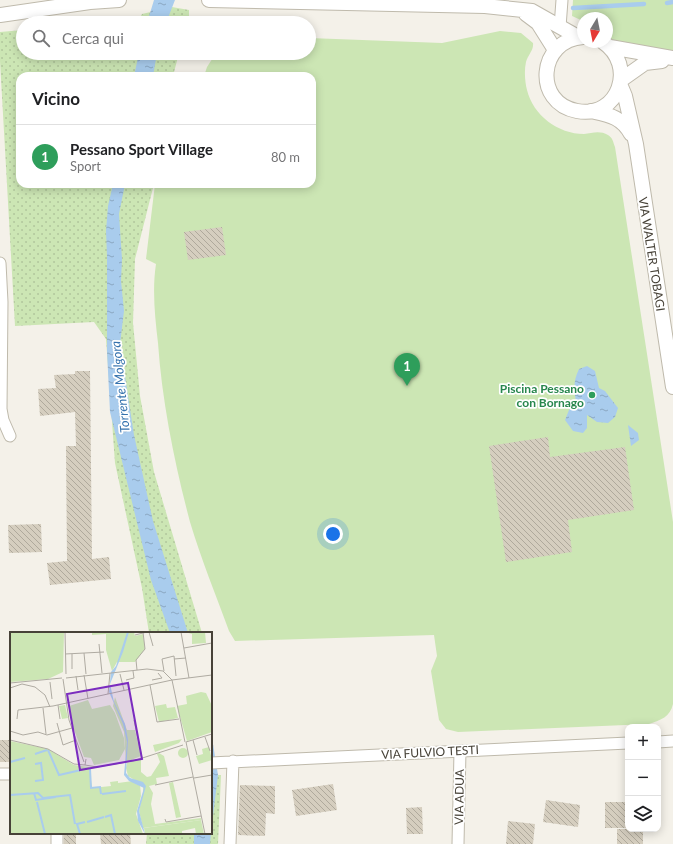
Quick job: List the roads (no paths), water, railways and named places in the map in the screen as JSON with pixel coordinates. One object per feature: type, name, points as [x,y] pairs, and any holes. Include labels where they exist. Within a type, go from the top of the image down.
[{"type":"street","points":[[0,15],[90,2],[119,0]]},
{"type":"street","points":[[210,0],[503,7],[532,11],[577,36]]},
{"type":"street","points":[[560,27],[562,0]]},
{"type":"street","points":[[503,7],[525,14],[533,19],[544,31],[555,50],[566,41],[577,38]]},
{"type":"street","points":[[613,46],[673,59]]},
{"type":"street","name":"VIA WALTER TOBAGI","points":[[608,48],[619,62],[620,82],[625,96],[636,144],[669,335],[673,387]]},
{"type":"street","name":"VIA WALTER TOBAGI","points":[[555,50],[546,71],[547,82],[552,94],[561,104],[568,108],[577,111],[590,111],[610,115],[622,121],[636,144]]},
{"type":"street","points":[[590,111],[599,109],[610,101],[620,82],[645,63],[673,59]]},
{"type":"street","points":[[0,263],[2,302],[1,409],[3,420],[10,436]]},
{"type":"street","points":[[661,742],[673,741]]},
{"type":"street","name":"VIA FULVIO TESTI","points":[[212,763],[625,743]]},
{"type":"street","name":"VIA ADUA","points":[[458,844],[460,751]]},
{"type":"street","points":[[228,761],[230,844]]},
{"type":"street","points":[[57,834],[58,844]]},
{"type":"water","points":[[154,0],[175,0],[169,16],[149,16]]},
{"type":"water","points":[[137,60],[156,60],[154,72],[135,72]]},
{"type":"water","name":"Torrente Molgora","points":[[112,188],[124,188],[119,214],[122,259],[121,281],[124,311],[120,344],[134,435],[153,521],[188,632],[170,632],[151,580],[110,412],[107,351],[106,231],[108,206]]},
{"type":"water","name":"Piscina Pessano con Bornago","points":[[587,366],[595,371],[599,388],[605,391],[618,408],[615,417],[608,423],[597,422],[587,415],[587,428],[583,433],[573,431],[565,420],[569,410],[576,402],[574,386],[577,373],[579,369]]},
{"type":"water","points":[[628,425],[638,433],[639,440],[631,446]]},
{"type":"water","points":[[212,731],[218,775],[212,824]]},
{"type":"water","points":[[194,834],[211,834],[210,844],[194,844]]},
{"type":"waterway","points":[[667,3],[673,2]]},
{"type":"waterway","points":[[573,8],[644,4]]},
{"type":"place","name":"Pessano Sport Village","points":[[407,386]]},
{"type":"place","name":"Piscina Pessano con Bornago","points":[[592,395]]}]
